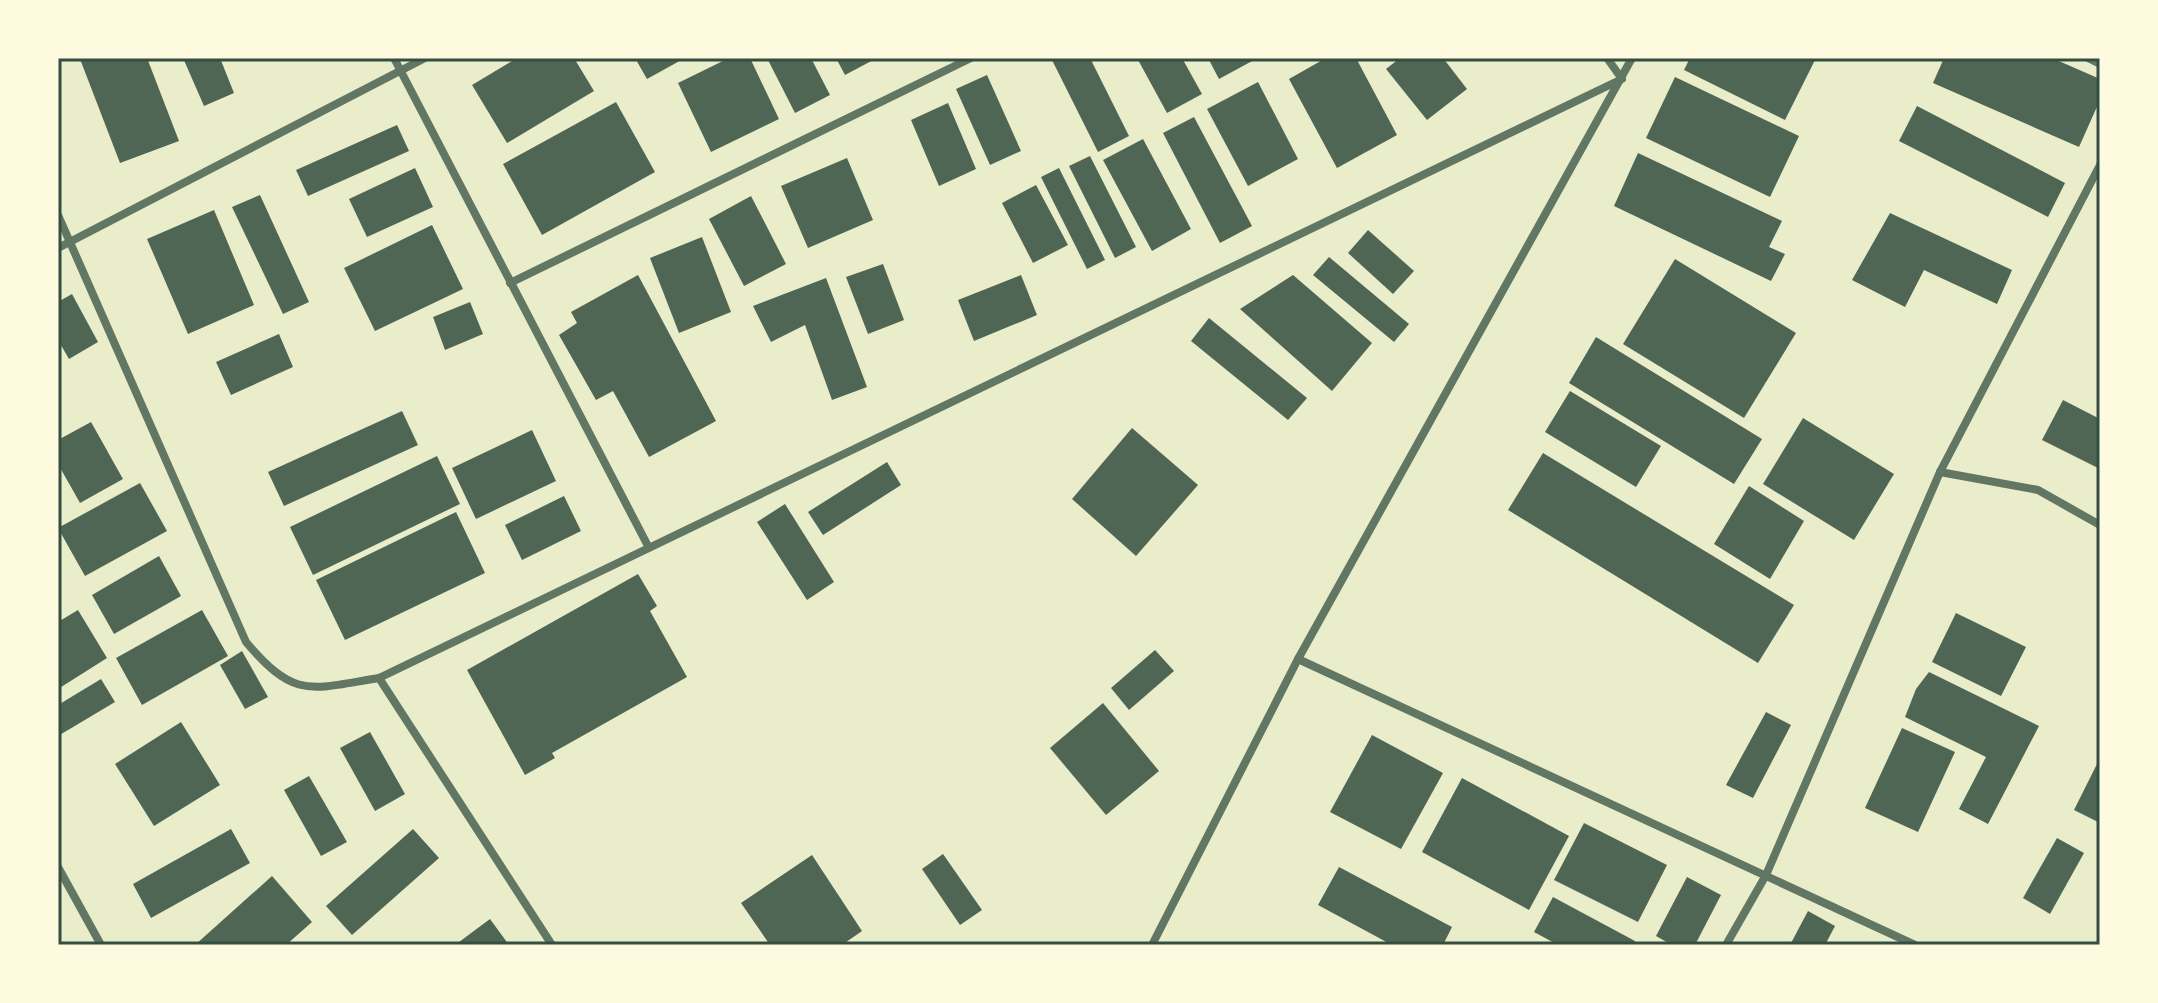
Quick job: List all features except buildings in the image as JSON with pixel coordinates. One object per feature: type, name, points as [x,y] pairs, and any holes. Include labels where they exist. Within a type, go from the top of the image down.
[{"type":"street","points":[[394,58],[648,546]]},
{"type":"street","points":[[58,248],[425,58]]},
{"type":"street","points":[[510,283],[971,58]]},
{"type":"street","points":[[1607,58],[1622,79]]},
{"type":"street","points":[[1152,945],[1298,659],[1632,58]]},
{"type":"street","points":[[2088,58],[2100,64]]},
{"type":"street","points":[[58,215],[246,642],[272,673],[311,689],[379,678],[1622,79]]},
{"type":"street","points":[[1726,945],[1766,875],[1940,472],[2100,165]]},
{"type":"street","points":[[1940,472],[2038,490],[2100,525]]},
{"type":"street","points":[[1298,659],[1915,945]]},
{"type":"street","points":[[379,678],[552,945]]},
{"type":"street","points":[[58,867],[101,945]]}]
